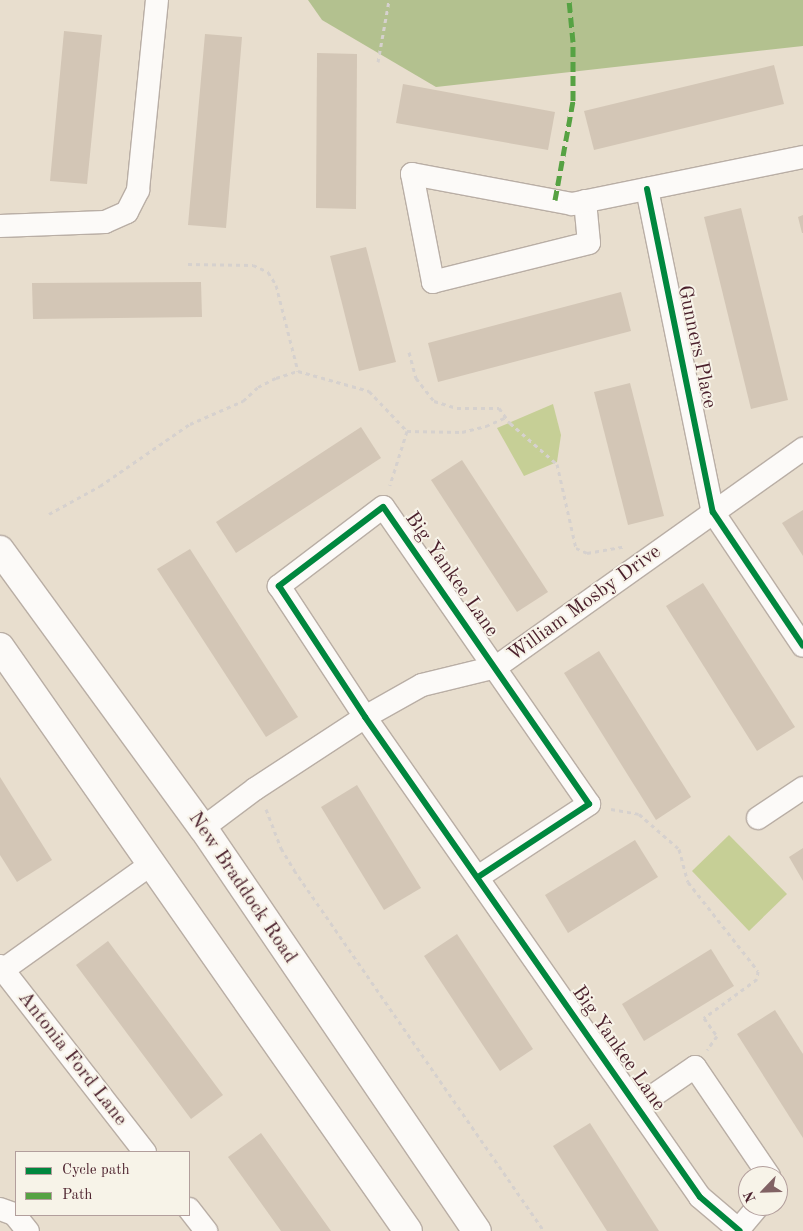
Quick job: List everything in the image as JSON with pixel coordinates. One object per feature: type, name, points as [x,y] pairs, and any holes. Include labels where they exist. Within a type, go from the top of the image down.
[{"type":"main road","name":"New Braddock Road","points":[[0,550],[202,828],[477,1231]]},
{"type":"main road","points":[[0,647],[153,862],[408,1231]]},
{"type":"street","points":[[0,226],[105,222],[127,212],[138,190],[157,0]]},
{"type":"street","points":[[585,201],[589,243],[433,282],[412,174],[572,204],[585,201],[803,157]]},
{"type":"street","name":"Gunners Place","points":[[647,189],[713,512]]},
{"type":"street","name":"William Mosby Drive","points":[[202,828],[255,789],[365,717],[422,685],[496,667],[803,450]]},
{"type":"street","name":"Big Yankee Lane","points":[[586,806],[589,804],[496,667],[383,507],[279,586],[365,717],[700,1197],[739,1230]]},
{"type":"street","points":[[713,512],[803,646]]},
{"type":"street","points":[[758,818],[803,788]]},
{"type":"street","points":[[478,877],[586,806]]},
{"type":"street","points":[[1,969],[153,862]]},
{"type":"street","name":"Antonia Ford Lane","points":[[1,969],[144,1151]]},
{"type":"street","points":[[638,1106],[695,1067],[762,1166]]},
{"type":"street","points":[[0,1209],[15,1215]]},
{"type":"street","points":[[190,1210],[206,1231]]},
{"type":"street","points":[[16,1216],[28,1231]]},
{"type":"street","points":[[739,1230],[750,1216]]},
{"type":"path","points":[[378,62],[389,0]]},
{"type":"path","points":[[188,264],[252,265],[268,272],[276,285],[298,371]]},
{"type":"path","points":[[409,352],[416,378],[434,401],[457,408],[499,408],[560,469],[567,517],[576,548],[587,553],[634,544]]},
{"type":"path","points":[[49,514],[100,486],[190,424],[243,401],[258,387],[276,378],[298,371],[369,391],[406,431],[462,432],[486,426],[506,417]]},
{"type":"path","points":[[383,507],[406,431]]},
{"type":"path","points":[[586,806],[639,814],[679,849],[688,882],[758,971],[757,979],[704,1018],[717,1036],[695,1067]]},
{"type":"path","points":[[266,808],[281,848],[294,870],[544,1231]]},
{"type":"green space","points":[[308,0],[803,0],[803,46],[436,87],[322,20]]},
{"type":"green space","points":[[553,404],[561,435],[557,462],[524,476],[497,428]]},
{"type":"green space","points":[[729,835],[787,894],[749,931],[692,871]]},
{"type":"building","points":[[64,31],[102,35],[87,184],[50,181]]},
{"type":"building","points":[[205,34],[242,37],[226,228],[188,225]]},
{"type":"building","points":[[317,53],[357,54],[356,209],[316,208]]},
{"type":"building","points":[[774,65],[784,104],[594,150],[584,111]]},
{"type":"building","points":[[403,84],[555,112],[548,150],[396,123]]},
{"type":"building","points":[[741,208],[788,400],[751,409],[704,217]]},
{"type":"building","points":[[803,215],[803,233],[802,233],[798,217]]},
{"type":"building","points":[[366,247],[396,362],[359,371],[330,256]]},
{"type":"building","points":[[201,282],[202,317],[33,319],[32,283]]},
{"type":"building","points":[[621,292],[631,331],[438,382],[428,343]]},
{"type":"building","points":[[630,383],[664,516],[628,525],[594,392]]},
{"type":"building","points":[[361,427],[381,458],[236,553],[216,522]]},
{"type":"building","points":[[462,460],[548,592],[517,612],[431,480]]},
{"type":"building","points":[[803,510],[803,556],[782,523]]},
{"type":"building","points":[[190,549],[298,717],[266,737],[157,569]]},
{"type":"building","points":[[703,583],[795,727],[757,751],[666,606]]},
{"type":"building","points":[[599,651],[691,797],[656,820],[564,673]]},
{"type":"building","points":[[0,777],[52,860],[17,882],[0,855]]},
{"type":"building","points":[[357,785],[421,888],[384,910],[321,807]]},
{"type":"building","points":[[635,840],[658,877],[568,933],[545,895]]},
{"type":"building","points":[[803,848],[803,881],[789,857]]},
{"type":"building","points":[[457,934],[533,1049],[500,1071],[424,956]]},
{"type":"building","points":[[108,941],[223,1095],[191,1119],[76,965]]},
{"type":"building","points":[[711,949],[734,986],[644,1041],[622,1004]]},
{"type":"building","points":[[775,1010],[803,1054],[803,1138],[737,1034]]},
{"type":"building","points":[[590,1123],[659,1231],[607,1231],[553,1146]]},
{"type":"building","points":[[261,1133],[331,1231],[281,1231],[228,1157]]},
{"type":"marked path","points":[[555,200],[573,101],[573,42],[569,0]]},
{"type":"cycle path","points":[[647,189],[713,512],[803,646]]},
{"type":"cycle path","points":[[478,877],[589,804],[383,507],[279,586],[365,717],[700,1197],[740,1231]]}]
